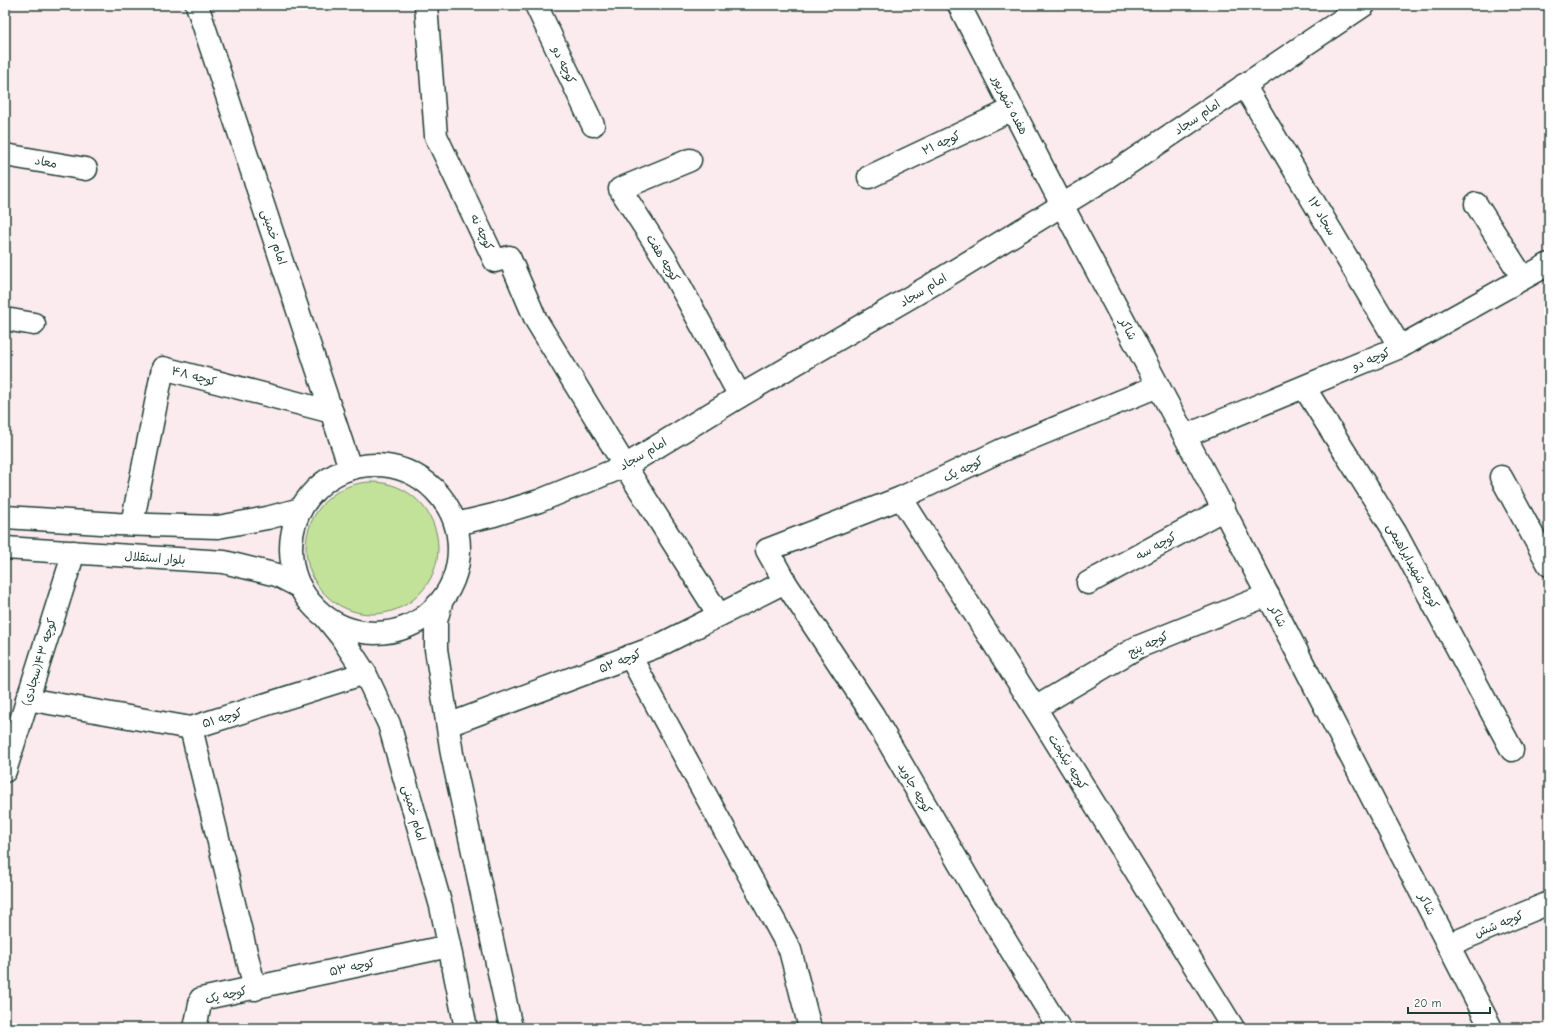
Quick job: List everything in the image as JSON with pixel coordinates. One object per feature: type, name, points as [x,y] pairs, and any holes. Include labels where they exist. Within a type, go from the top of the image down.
[{"type":"street","name":"امام خمینی","points":[[197,5],[350,468]]},
{"type":"street","name":"کوچه نه","points":[[426,5],[436,136],[495,261],[509,257],[536,320],[625,466]]},
{"type":"street","name":"کوچه دو","points":[[536,5],[593,125]]},
{"type":"street","name":"هفده شهریور","points":[[959,5],[1062,205]]},
{"type":"street","name":"امام سجاد","points":[[456,524],[494,515],[539,501],[625,466],[740,396],[933,284],[1114,173],[1364,5]]},
{"type":"street","name":"سجاد ۱۲","points":[[1244,86],[1400,347]]},
{"type":"street","name":"کوچه ۲۱","points":[[869,177],[1013,109]]},
{"type":"street","name":"معاد","points":[[5,154],[86,169]]},
{"type":"street","name":"کوچه هفت","points":[[690,160],[620,189],[666,260],[740,396]]},
{"type":"street","points":[[1476,204],[1523,278]]},
{"type":"street","name":"شاکر","points":[[1062,205],[1186,436],[1491,1028]]},
{"type":"street","name":"کوچه دو","points":[[1186,436],[1400,347],[1549,264]]},
{"type":"street","points":[[5,319],[34,324]]},
{"type":"street","name":"کوچه ۴۸","points":[[132,524],[164,368],[332,412]]},
{"type":"street","name":"کوچه یک","points":[[767,550],[901,498],[1002,450],[1158,386]]},
{"type":"street","name":"کوچه شهیدایراهیمی","points":[[1304,387],[1395,532],[1512,750]]},
{"type":"street","points":[[441,602],[421,620],[397,631],[370,633],[345,627],[322,614],[310,602],[300,587],[292,561],[292,534],[301,509],[313,491],[330,477],[350,468],[377,465],[403,469],[426,482],[444,501],[456,524],[460,552],[454,579],[441,602],[436,621],[436,649],[448,725],[511,1028]]},
{"type":"street","points":[[625,466],[719,615]]},
{"type":"street","points":[[1501,477],[1549,565]]},
{"type":"street","name":"کوچه نیکبخت","points":[[901,498],[1035,708],[1233,1028]]},
{"type":"street","points":[[5,517],[218,527],[267,518],[301,509]]},
{"type":"street","name":"کوچه سه","points":[[1088,583],[1224,509]]},
{"type":"street","name":"بلوار استقلال","points":[[5,548],[224,562],[277,575],[300,587]]},
{"type":"street","name":"کوچه جاوید","points":[[767,550],[785,582],[873,715],[981,901],[1059,1028]]},
{"type":"street","name":"کوچه ۴۳(سجادی)","points":[[5,771],[74,552]]},
{"type":"street","name":"کوچه ۵۲","points":[[448,725],[658,646],[785,582]]},
{"type":"street","name":"کوچه پنج","points":[[1035,708],[1138,647],[1268,595]]},
{"type":"street","name":"امام خمینی","points":[[322,614],[340,635],[364,673],[389,724],[441,906],[466,1028]]},
{"type":"street","points":[[630,656],[790,950],[810,1028]]},
{"type":"street","name":"کوچه ۵۱","points":[[27,699],[192,728],[364,673]]},
{"type":"street","points":[[192,728],[255,988]]},
{"type":"street","name":"کوچه شش","points":[[1448,945],[1549,903]]},
{"type":"street","name":"کوچه ۵۳","points":[[255,988],[450,946]]},
{"type":"street","name":"کوچه یک","points":[[195,1028],[201,999],[255,988]]},
{"type":"green space","points":[[378,482],[397,487],[409,493],[419,501],[427,511],[433,523],[437,535],[437,561],[433,573],[427,585],[419,595],[409,603],[397,609],[385,613],[366,614],[347,609],[335,603],[325,595],[317,585],[311,573],[307,561],[306,542],[311,523],[317,511],[325,501],[335,493],[347,487],[359,483]]}]
